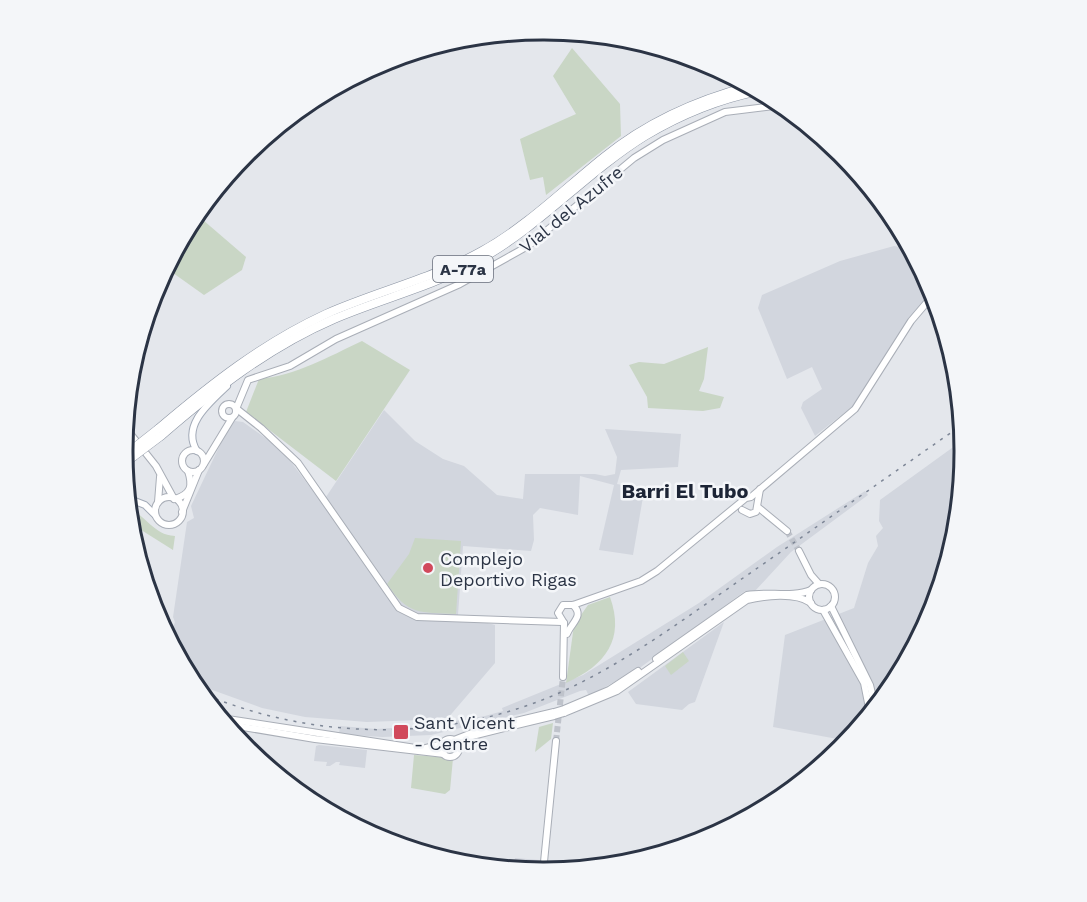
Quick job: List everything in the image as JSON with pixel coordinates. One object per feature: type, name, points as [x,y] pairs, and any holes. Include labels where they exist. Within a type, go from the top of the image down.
[{"type":"highway","name":"A-77a","points":[[160,432],[219,378],[270,344],[336,310],[428,277],[482,251],[522,225],[604,157],[642,130],[706,99],[738,90]]},
{"type":"highway","name":"A-77a","points":[[133,451],[272,351],[333,319],[451,275],[508,243],[621,153],[650,133],[704,107],[748,94]]},
{"type":"street","name":"Vial del Azufre","points":[[223,429],[237,409],[246,383],[253,377],[290,366],[336,339],[460,284],[528,246],[634,158],[663,140],[725,112],[767,107]]},
{"type":"street","name":"A-77a","points":[[198,452],[190,440],[193,426],[209,404],[238,377],[307,335],[344,317],[398,298],[405,293]]},
{"type":"street","points":[[538,622],[549,620],[564,605],[576,608],[598,595],[631,585],[657,571],[732,511],[754,498],[760,488],[855,409],[911,321],[926,303]]},
{"type":"street","name":"Vial del Azufre","points":[[223,415],[223,408],[241,395]]},
{"type":"street","points":[[230,404],[261,428],[298,463],[399,608],[417,617],[573,623]]},
{"type":"street","points":[[188,471],[201,467],[213,450],[223,429],[223,415],[247,418]]},
{"type":"street","points":[[134,434],[159,470],[174,499],[181,506],[182,512]]},
{"type":"street","points":[[134,436],[147,453]]},
{"type":"street","points":[[158,502],[185,496],[189,492],[191,483],[188,471],[183,465],[184,457],[191,451],[213,450]]},
{"type":"street","points":[[137,502],[146,505],[162,523],[169,525],[177,522],[201,467],[203,457],[198,452]]},
{"type":"street","points":[[155,515],[162,482],[159,470]]},
{"type":"street","points":[[754,498],[760,511],[787,531]]},
{"type":"street","points":[[742,507],[750,514],[760,511]]},
{"type":"street","points":[[799,551],[811,575],[814,587],[811,603]]},
{"type":"street","points":[[564,711],[609,690],[747,595],[762,592],[803,593],[814,587],[830,587],[834,592],[831,606],[870,685],[873,696]]},
{"type":"street","points":[[233,720],[422,749],[442,744],[447,739],[456,743],[472,736],[564,711],[617,691],[747,600],[762,597],[803,598],[814,607],[823,610],[861,676],[868,703]]},
{"type":"street","points":[[823,610],[831,606]]},
{"type":"street","points":[[563,677],[565,646],[568,631],[577,619],[576,608]]},
{"type":"street","points":[[558,613],[563,622],[565,646]]},
{"type":"street","points":[[239,726],[315,739],[454,755],[456,743]]},
{"type":"street","points":[[544,862],[556,741]]},
{"type":"street","points":[[442,744],[444,754]]},
{"type":"shaded area","points":[[894,246],[900,247],[925,300],[908,322],[853,406],[815,436],[801,408],[803,402],[822,389],[812,367],[787,379],[758,308],[762,295],[840,261]]},
{"type":"shaded area","points":[[384,410],[415,441],[443,459],[464,466],[497,495],[523,499],[525,474],[605,476],[615,474],[617,457],[605,429],[681,434],[678,467],[621,470],[617,484],[633,487],[632,494],[643,497],[633,555],[599,550],[614,485],[580,476],[578,515],[540,508],[533,515],[534,540],[531,551],[463,546],[458,615],[495,625],[495,663],[447,719],[367,722],[305,717],[262,708],[209,689],[188,656],[173,628],[187,522],[194,518],[191,506],[230,424],[235,421],[243,422],[271,442],[291,462],[322,503]]},
{"type":"shaded area","points":[[954,447],[950,505],[940,557],[912,633],[885,679],[836,739],[773,727],[785,635],[854,608],[868,563],[878,546],[876,536],[883,528],[879,521],[880,500]]},
{"type":"shaded area","points":[[865,491],[868,495],[791,552],[755,591],[745,591],[641,667],[589,696],[586,690],[580,691],[524,713],[431,735],[382,737],[339,734],[340,726],[376,729],[424,726],[485,716],[503,711],[502,708],[583,675],[699,603],[777,547]]},
{"type":"shaded area","points":[[724,622],[695,702],[682,710],[636,704],[628,692]]},
{"type":"shaded area","points":[[316,746],[367,750],[365,768],[339,765],[340,762],[326,766],[327,762],[314,761]]},
{"type":"shaded area","points":[[515,858],[540,860],[540,862],[514,861]]},
{"type":"green space","points":[[572,48],[620,104],[621,136],[546,195],[543,177],[530,180],[520,139],[576,114],[553,76]]},
{"type":"green space","points":[[204,221],[246,257],[242,270],[204,295],[173,273]]},
{"type":"green space","points":[[362,341],[410,370],[336,481],[246,412],[259,379],[286,374]]},
{"type":"green space","points":[[708,347],[704,379],[699,391],[724,397],[720,408],[703,411],[648,408],[647,397],[629,365],[639,362],[664,364]]},
{"type":"green space","points":[[139,515],[155,529],[175,536],[173,550],[141,530]]},
{"type":"green space","name":"Complejo Deportivo Rigas","points":[[415,538],[461,541],[456,614],[424,612],[409,607],[387,584],[409,554]]},
{"type":"green space","points":[[610,597],[615,626],[609,649],[592,668],[566,683],[574,625],[588,605]]},
{"type":"green space","points":[[683,652],[689,661],[671,675],[665,666]]},
{"type":"green space","points":[[553,723],[551,739],[535,752],[539,727]]},
{"type":"green space","points":[[414,755],[453,758],[450,790],[445,794],[411,788]]},
{"type":"tunnel","points":[[787,531],[799,551]]},
{"type":"tunnel","points":[[556,741],[563,677]]},
{"type":"railway","points":[[216,698],[245,709],[293,721],[341,728],[390,730],[439,726],[486,717],[533,703],[578,684],[643,647],[953,431]]},
{"type":"place","name":"Complejo Deportivo Rigas","points":[[428,568]]},
{"type":"place","name":"Sant Vicent - Centre","points":[[401,732]]},
{"type":"district","name":"Barri El Tubo","points":[[685,491]]}]
